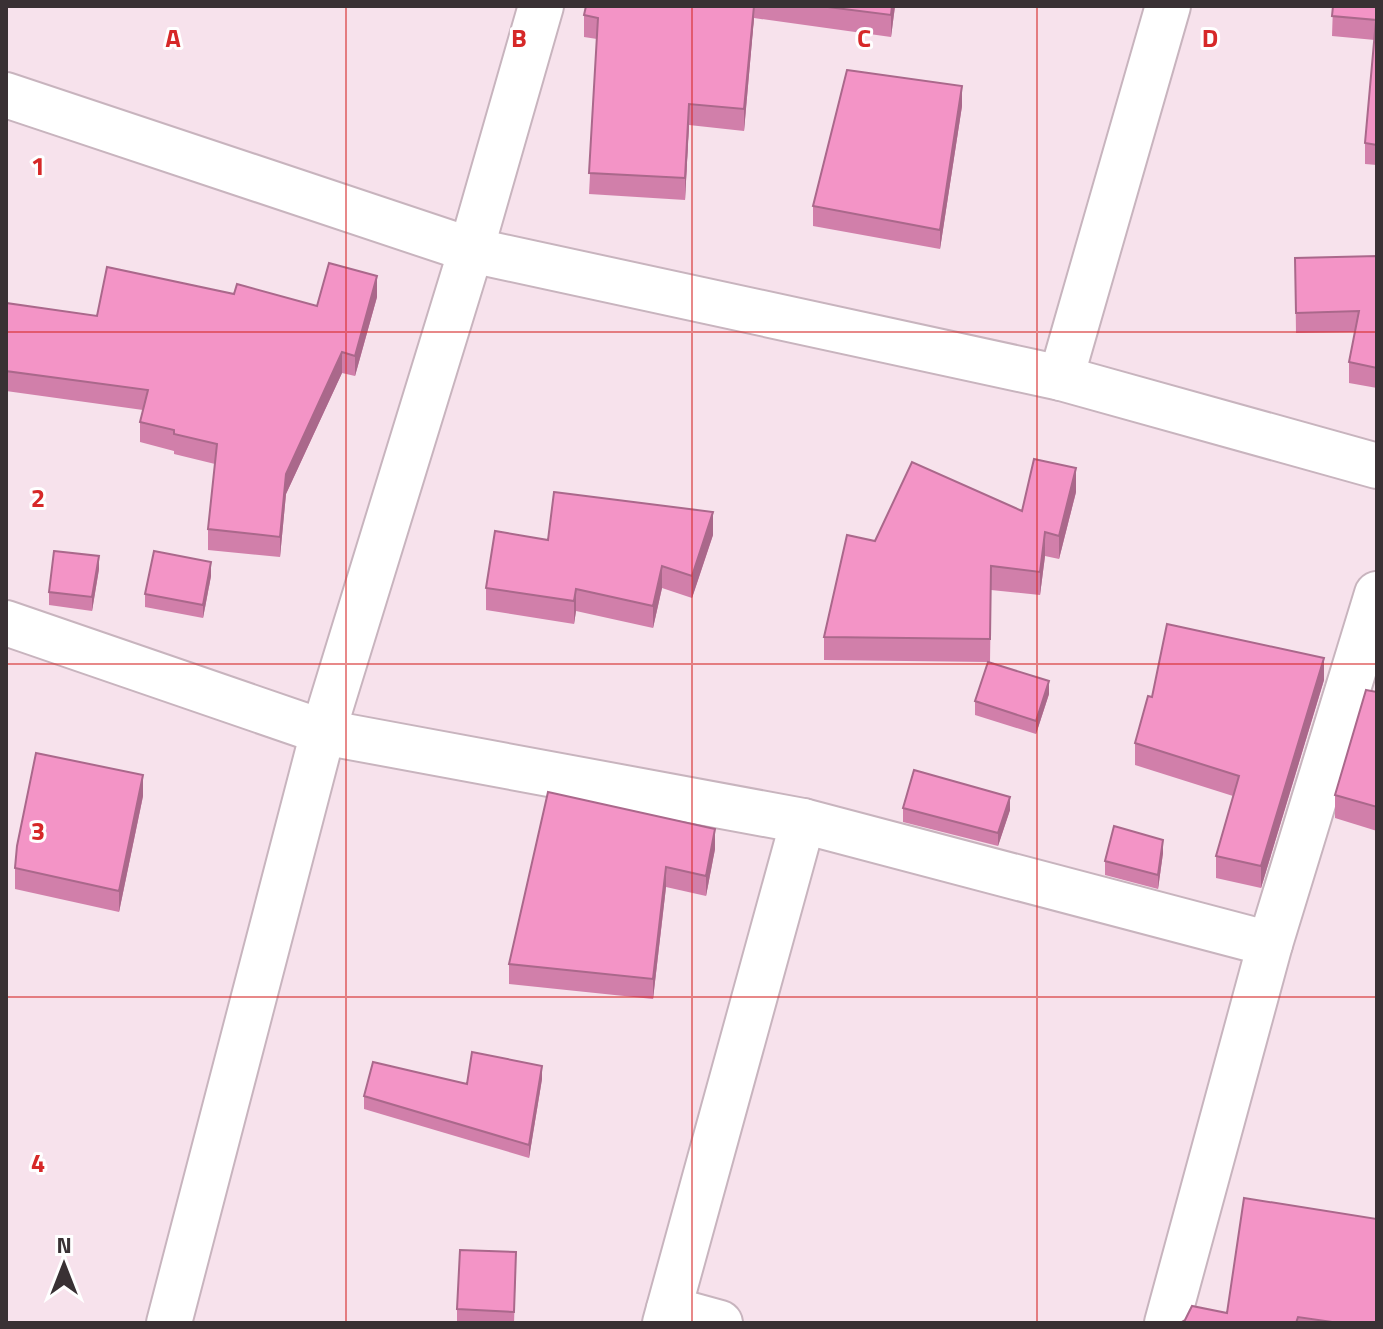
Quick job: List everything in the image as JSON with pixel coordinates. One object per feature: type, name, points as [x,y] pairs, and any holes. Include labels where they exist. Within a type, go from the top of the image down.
[{"type":"street","points":[[169,1323],[323,732],[471,250],[541,6]]},
{"type":"street","points":[[1061,378],[1168,6]]},
{"type":"street","points":[[6,95],[471,250],[1061,378],[1377,466]]},
{"type":"street","points":[[1167,1323],[1270,944],[1377,594]]},
{"type":"street","points":[[6,623],[323,732],[803,821],[1270,944]]},
{"type":"street","points":[[720,1323],[667,1316],[803,821]]},
{"type":"building","points":[[586,6],[754,6],[744,109],[689,104],[685,178],[589,173],[598,18],[584,15]]},
{"type":"building","points":[[820,6],[892,6],[891,15]]},
{"type":"building","points":[[1333,6],[1377,6],[1377,145],[1365,143],[1376,20],[1332,16]]},
{"type":"building","points":[[847,70],[962,86],[940,230],[813,206]]},
{"type":"building","points":[[1377,256],[1377,368],[1349,362],[1359,311],[1296,313],[1295,258]]},
{"type":"building","points":[[329,263],[377,276],[355,356],[342,352],[286,474],[280,537],[208,529],[217,444],[140,422],[148,390],[6,371],[6,303],[97,316],[107,267],[234,294],[237,284],[317,306]]},
{"type":"building","points":[[1034,459],[1076,468],[1059,536],[1045,532],[1040,572],[991,566],[990,639],[824,637],[847,535],[875,541],[912,462],[1022,511]]},
{"type":"building","points":[[554,492],[713,512],[692,576],[662,566],[653,606],[576,589],[574,601],[486,588],[495,531],[548,540]]},
{"type":"building","points":[[54,551],[99,556],[92,597],[49,592]]},
{"type":"building","points":[[154,551],[211,562],[203,605],[145,594]]},
{"type":"building","points":[[1167,624],[1324,658],[1261,866],[1216,856],[1239,776],[1135,743],[1148,696],[1152,697]]},
{"type":"building","points":[[988,662],[1049,681],[1036,721],[975,701]]},
{"type":"building","points":[[1366,690],[1377,692],[1377,807],[1335,795]]},
{"type":"building","points":[[36,753],[143,775],[119,891],[15,868]]},
{"type":"building","points":[[914,770],[1010,797],[998,833],[903,808]]},
{"type":"building","points":[[548,792],[715,829],[706,876],[666,867],[653,979],[509,964]]},
{"type":"building","points":[[1114,826],[1163,840],[1158,875],[1105,861]]},
{"type":"building","points":[[472,1052],[542,1066],[529,1145],[364,1096],[373,1062],[467,1084]]},
{"type":"building","points":[[1244,1198],[1377,1219],[1377,1323],[1339,1323],[1298,1317],[1296,1323],[1180,1323],[1192,1306],[1227,1313]]},
{"type":"building","points":[[460,1250],[516,1252],[514,1312],[457,1309]]}]
